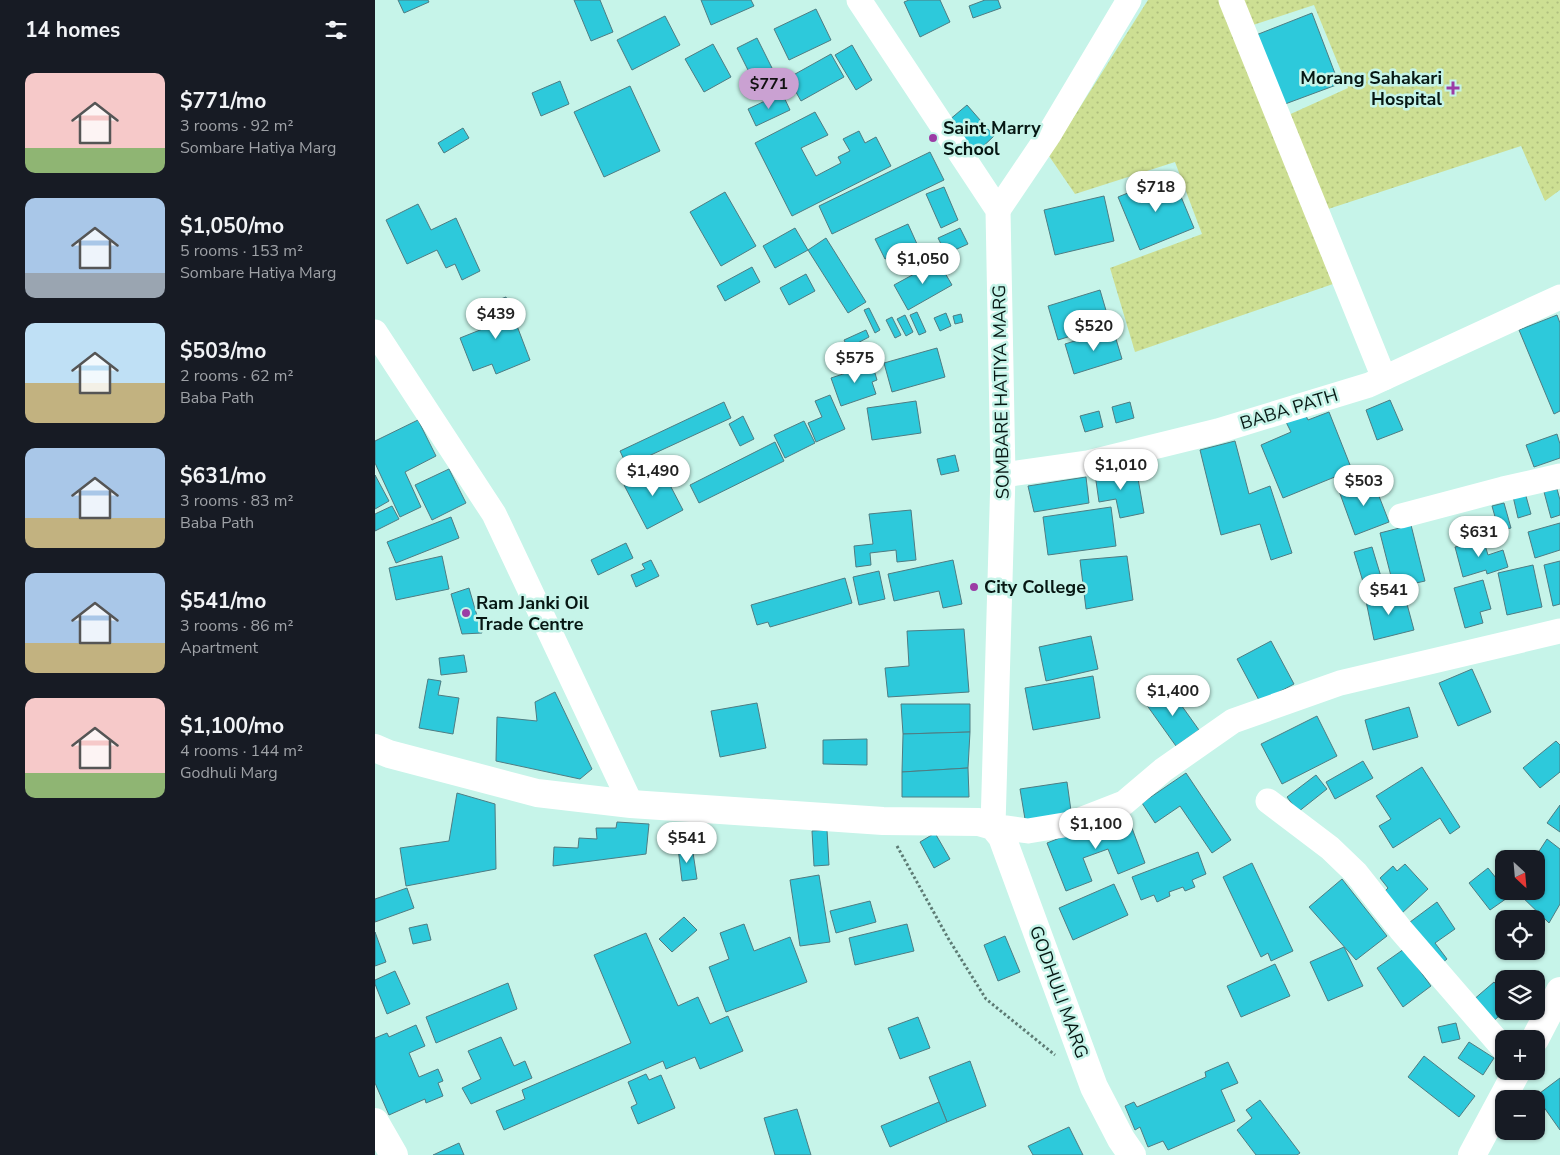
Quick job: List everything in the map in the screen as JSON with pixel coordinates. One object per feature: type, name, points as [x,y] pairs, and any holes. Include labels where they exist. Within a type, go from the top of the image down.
[{"type":"main road","points":[[375,748],[389,754],[537,793],[631,804],[883,821],[979,822],[993,826]]},
{"type":"main road","name":"GODHULI MARG","points":[[993,826],[1002,837],[1094,1087],[1121,1139],[1132,1155]]},
{"type":"main road","points":[[1540,1030],[1560,991]]},
{"type":"main road","points":[[1472,1155],[1512,1080]]},
{"type":"main road","points":[[376,1127],[394,1155]]},
{"type":"street","points":[[859,0],[998,210],[1048,136],[1129,0]]},
{"type":"street","points":[[1231,0],[1384,378]]},
{"type":"street","name":"SOMBARE HATIYA MARG","points":[[993,826],[1003,475],[998,210]]},
{"type":"street","name":"BABA PATH","points":[[1003,475],[1088,463],[1218,431],[1369,385],[1560,297]]},
{"type":"street","points":[[375,332],[495,514],[631,804]]},
{"type":"street","points":[[1401,516],[1503,488],[1560,476]]},
{"type":"street","points":[[993,826],[1028,831],[1070,824],[1124,803],[1163,770],[1233,721],[1339,683],[1560,631]]},
{"type":"street","points":[[1268,801],[1330,848],[1356,872],[1401,930],[1495,1039]]},
{"type":"path","points":[[883,821],[949,938],[986,998],[1055,1056]]},
{"type":"green space","points":[[1148,0],[1220,0],[1333,284],[1135,352],[1110,268],[1202,234],[1175,162],[1075,194],[1049,156]]},
{"type":"green space","points":[[1241,0],[1560,0],[1560,190],[1545,201],[1521,146],[1319,212],[1284,117],[1348,88],[1314,5],[1250,26]]},
{"type":"building","points":[[398,0],[428,0],[429,2],[404,13]]},
{"type":"building","points":[[574,0],[600,0],[613,32],[591,41]]},
{"type":"building","points":[[701,0],[751,0],[754,6],[711,25]]},
{"type":"building","points":[[909,0],[940,0],[950,22],[920,37],[904,2]]},
{"type":"building","points":[[985,0],[998,0],[1001,8],[973,18],[969,6]]},
{"type":"building","points":[[816,9],[831,40],[789,60],[774,29]]},
{"type":"building","points":[[1312,13],[1339,84],[1277,107],[1251,37]]},
{"type":"building","points":[[665,16],[680,45],[632,70],[617,40]]},
{"type":"building","points":[[757,38],[779,82],[759,92],[737,48]]},
{"type":"building","points":[[713,44],[731,77],[704,92],[685,59]]},
{"type":"building","points":[[852,45],[872,80],[856,90],[835,55]]},
{"type":"building","points":[[831,54],[844,77],[801,101],[788,78]]},
{"type":"building","points":[[560,81],[569,104],[541,116],[532,93]]},
{"type":"building","points":[[630,86],[660,151],[604,177],[574,112]]},
{"type":"building","points":[[782,93],[790,110],[756,126],[748,109]]},
{"type":"building","points":[[967,105],[994,136],[976,153],[948,121]]},
{"type":"building","points":[[815,112],[828,135],[801,148],[816,176],[841,163],[838,157],[850,151],[843,139],[859,131],[865,143],[876,137],[891,166],[792,216],[755,143]]},
{"type":"building","points":[[463,128],[469,138],[444,153],[438,143]]},
{"type":"building","points":[[930,152],[944,180],[832,234],[819,206]]},
{"type":"building","points":[[1172,175],[1194,228],[1140,250],[1118,197]]},
{"type":"building","points":[[944,187],[958,220],[941,228],[926,194]]},
{"type":"building","points":[[725,192],[756,246],[721,266],[690,212]]},
{"type":"building","points":[[1104,196],[1114,241],[1055,255],[1044,210]]},
{"type":"building","points":[[418,204],[431,230],[456,218],[480,271],[462,280],[455,264],[446,268],[437,250],[407,264],[386,220]]},
{"type":"building","points":[[908,224],[917,244],[885,259],[875,239]]},
{"type":"building","points":[[795,228],[808,250],[775,268],[763,246]]},
{"type":"building","points":[[960,228],[968,244],[946,254],[938,238]]},
{"type":"building","points":[[826,238],[866,302],[848,313],[808,250]]},
{"type":"building","points":[[938,261],[952,285],[908,310],[894,285]]},
{"type":"building","points":[[752,267],[760,282],[725,301],[717,286]]},
{"type":"building","points":[[806,274],[815,291],[789,305],[780,288]]},
{"type":"building","points":[[1100,290],[1110,324],[1058,340],[1048,306]]},
{"type":"building","points":[[506,297],[530,360],[496,374],[492,364],[473,371],[460,338],[485,328],[477,308]]},
{"type":"building","points":[[869,308],[880,330],[875,333],[864,310]]},
{"type":"building","points":[[917,312],[926,332],[919,335],[910,315]]},
{"type":"building","points":[[946,313],[951,326],[940,331],[934,318]]},
{"type":"building","points":[[961,314],[963,322],[955,324],[953,316]]},
{"type":"building","points":[[905,315],[913,332],[906,336],[897,319]]},
{"type":"building","points":[[1557,315],[1560,323],[1560,411],[1554,414],[1519,330]]},
{"type":"building","points":[[892,317],[901,335],[895,338],[886,320]]},
{"type":"building","points":[[1113,329],[1122,359],[1074,374],[1065,344]]},
{"type":"building","points":[[866,330],[869,337],[848,348],[844,340]]},
{"type":"building","points":[[937,348],[945,377],[892,392],[884,363]]},
{"type":"building","points":[[866,362],[867,365],[872,363],[877,380],[872,382],[876,394],[841,406],[831,378],[855,370],[853,366]]},
{"type":"building","points":[[830,395],[845,429],[816,442],[808,423],[822,417],[815,401]]},
{"type":"building","points":[[1390,400],[1403,430],[1377,440],[1366,410]]},
{"type":"building","points":[[916,401],[921,433],[872,440],[867,408]]},
{"type":"building","points":[[724,402],[731,418],[627,466],[620,451]]},
{"type":"building","points":[[1130,402],[1134,418],[1116,423],[1112,407]]},
{"type":"building","points":[[1099,411],[1103,427],[1085,432],[1080,416]]},
{"type":"building","points":[[1329,412],[1352,470],[1283,498],[1261,445],[1291,432],[1286,422],[1305,414],[1308,420]]},
{"type":"building","points":[[743,416],[754,439],[740,446],[729,424]]},
{"type":"building","points":[[418,420],[436,456],[405,472],[421,507],[400,517],[375,463],[375,441]]},
{"type":"building","points":[[804,421],[815,443],[785,458],[774,435]]},
{"type":"building","points":[[1557,434],[1560,444],[1560,458],[1534,467],[1526,445]]},
{"type":"building","points":[[1235,441],[1249,494],[1270,486],[1292,553],[1271,560],[1260,524],[1221,535],[1200,450]]},
{"type":"building","points":[[775,442],[784,461],[699,503],[690,485]]},
{"type":"building","points":[[955,455],[959,471],[941,475],[937,459]]},
{"type":"building","points":[[660,466],[683,510],[647,529],[624,485]]},
{"type":"building","points":[[1136,467],[1144,513],[1120,518],[1116,499],[1099,502],[1095,474]]},
{"type":"building","points":[[449,469],[466,503],[432,520],[415,485]]},
{"type":"building","points":[[375,475],[389,501],[375,509]]},
{"type":"building","points":[[1086,477],[1089,503],[1034,512],[1028,486]]},
{"type":"building","points":[[1372,478],[1389,522],[1355,535],[1339,491]]},
{"type":"building","points":[[1524,489],[1531,514],[1518,518],[1512,492]]},
{"type":"building","points":[[1557,489],[1560,500],[1560,515],[1551,518],[1544,492]]},
{"type":"building","points":[[1504,503],[1511,528],[1499,531],[1492,506]]},
{"type":"building","points":[[392,506],[399,519],[375,531],[375,514]]},
{"type":"building","points":[[1111,507],[1116,546],[1048,555],[1043,517]]},
{"type":"building","points":[[911,510],[916,560],[897,562],[896,550],[870,553],[871,565],[856,567],[854,546],[873,544],[869,514]]},
{"type":"building","points":[[451,517],[459,538],[396,563],[387,542]]},
{"type":"building","points":[[1560,523],[1560,550],[1535,558],[1528,532]]},
{"type":"building","points":[[1411,525],[1425,581],[1394,588],[1380,533]]},
{"type":"building","points":[[1482,535],[1488,555],[1503,550],[1508,567],[1487,574],[1486,570],[1463,577],[1455,547],[1467,544],[1466,539]]},
{"type":"building","points":[[626,543],[633,558],[598,575],[591,560]]},
{"type":"building","points":[[1372,547],[1382,580],[1364,585],[1354,552]]},
{"type":"building","points":[[442,556],[449,589],[396,600],[389,568]]},
{"type":"building","points":[[1127,556],[1133,600],[1086,609],[1080,560]]},
{"type":"building","points":[[651,560],[659,576],[636,587],[631,575],[645,569],[642,564]]},
{"type":"building","points":[[953,560],[962,604],[943,608],[939,591],[894,601],[888,574]]},
{"type":"building","points":[[1560,561],[1560,604],[1553,606],[1544,565]]},
{"type":"building","points":[[1533,565],[1542,607],[1507,615],[1498,573]]},
{"type":"building","points":[[879,571],[885,599],[859,605],[853,577]]},
{"type":"building","points":[[845,578],[852,603],[770,627],[768,622],[757,625],[751,605]]},
{"type":"building","points":[[1483,580],[1491,609],[1480,612],[1483,623],[1465,628],[1454,588]]},
{"type":"building","name":"Ram Janki Oil Trade Centre","points":[[469,588],[482,633],[462,634],[451,594]]},
{"type":"building","points":[[1404,593],[1414,630],[1374,640],[1366,601]]},
{"type":"building","points":[[964,629],[969,692],[888,697],[885,668],[909,666],[907,631]]},
{"type":"building","points":[[1091,636],[1098,669],[1046,681],[1039,647]]},
{"type":"building","points":[[1271,641],[1294,684],[1260,702],[1237,659]]},
{"type":"building","points":[[464,655],[467,672],[441,675],[439,658]]},
{"type":"building","points":[[1472,669],[1491,712],[1458,726],[1439,683]]},
{"type":"building","points":[[1093,676],[1100,718],[1033,730],[1025,688]]},
{"type":"building","points":[[428,679],[441,681],[438,695],[459,698],[453,734],[419,728]]},
{"type":"building","points":[[1169,688],[1199,730],[1176,746],[1146,704]]},
{"type":"building","points":[[555,692],[592,769],[580,779],[496,761],[497,717],[537,721],[535,702]]},
{"type":"building","points":[[757,703],[766,748],[720,757],[711,711]]},
{"type":"building","points":[[901,704],[970,704],[970,732],[903,734]]},
{"type":"building","points":[[1409,707],[1418,737],[1373,750],[1365,720]]},
{"type":"building","points":[[1317,716],[1337,756],[1282,784],[1261,744]]},
{"type":"building","points":[[970,732],[968,768],[902,772],[903,734]]},
{"type":"building","points":[[867,739],[867,765],[823,764],[823,740]]},
{"type":"building","points":[[1556,741],[1560,745],[1560,772],[1540,788],[1523,768]]},
{"type":"building","points":[[1363,761],[1373,778],[1335,799],[1326,782]]},
{"type":"building","points":[[1422,767],[1460,827],[1450,834],[1440,818],[1393,848],[1379,826],[1391,819],[1376,796]]},
{"type":"building","points":[[968,768],[969,797],[902,797],[902,772]]},
{"type":"building","points":[[1186,773],[1231,840],[1212,853],[1180,806],[1155,823],[1142,803]]},
{"type":"building","points":[[1316,775],[1327,789],[1298,812],[1287,797]]},
{"type":"building","points":[[1067,782],[1072,818],[1026,825],[1020,789]]},
{"type":"building","points":[[457,793],[495,804],[496,869],[406,886],[400,848],[449,841]]},
{"type":"building","points":[[1560,805],[1560,832],[1547,823]]},
{"type":"building","points":[[1126,812],[1145,863],[1118,874],[1108,849],[1083,858],[1092,881],[1066,891],[1047,843]]},
{"type":"building","points":[[617,822],[649,824],[646,854],[553,866],[554,847],[578,848],[579,838],[597,839],[596,828],[616,828]]},
{"type":"building","points":[[827,830],[829,865],[814,866],[812,831]]},
{"type":"building","points":[[935,833],[950,859],[934,868],[920,842]]},
{"type":"building","points":[[1547,839],[1560,849],[1560,904],[1549,923],[1545,919],[1545,910],[1536,910],[1525,900],[1545,900],[1545,850],[1540,850]]},
{"type":"building","points":[[692,846],[697,879],[682,881],[678,848]]},
{"type":"building","points":[[1198,852],[1206,874],[1192,880],[1195,887],[1185,891],[1183,887],[1169,892],[1170,896],[1157,902],[1154,895],[1141,900],[1132,877]]},
{"type":"building","points":[[1252,863],[1293,951],[1271,961],[1268,953],[1261,957],[1223,877]]},
{"type":"building","points":[[1405,864],[1428,889],[1401,914],[1382,894],[1388,888],[1380,878],[1393,866],[1397,871]]},
{"type":"building","points":[[1488,868],[1495,877],[1495,900],[1504,900],[1490,910],[1469,883]]},
{"type":"building","points":[[819,875],[830,942],[800,946],[790,880]]},
{"type":"building","points":[[1342,879],[1387,936],[1356,960],[1309,907]]},
{"type":"building","points":[[1114,884],[1128,915],[1073,940],[1059,908]]},
{"type":"building","points":[[407,888],[414,908],[375,922],[375,899]]},
{"type":"building","points":[[870,901],[876,922],[836,933],[830,911]]},
{"type":"building","points":[[1437,902],[1455,929],[1435,943],[1447,959],[1436,968],[1406,925]]},
{"type":"building","points":[[684,917],[697,930],[672,952],[659,939]]},
{"type":"building","points":[[427,924],[431,940],[413,944],[409,928]]},
{"type":"building","points":[[744,924],[754,951],[790,937],[807,982],[726,1012],[709,967],[729,959],[720,933]]},
{"type":"building","points":[[907,924],[914,951],[855,965],[849,938]]},
{"type":"building","points":[[375,932],[386,962],[375,966]]},
{"type":"building","points":[[646,933],[678,1006],[698,997],[710,1024],[728,1016],[743,1051],[700,1069],[695,1057],[666,1069],[663,1061],[504,1130],[496,1111],[525,1099],[522,1090],[631,1043],[594,955]]},
{"type":"building","points":[[1005,936],[1020,972],[998,981],[984,945]]},
{"type":"building","points":[[1344,947],[1363,986],[1328,1001],[1310,962]]},
{"type":"building","points":[[1404,949],[1431,986],[1403,1007],[1377,968]]},
{"type":"building","points":[[1275,964],[1290,996],[1241,1017],[1227,986]]},
{"type":"building","points":[[395,971],[410,1004],[387,1014],[375,980]]},
{"type":"building","points":[[1494,982],[1495,1020],[1491,1023],[1472,1001]]},
{"type":"building","points":[[508,983],[517,1009],[436,1043],[426,1017]]},
{"type":"building","points":[[918,1017],[930,1048],[900,1059],[888,1028]]},
{"type":"building","points":[[1456,1023],[1460,1039],[1442,1043],[1438,1027]]},
{"type":"building","points":[[416,1025],[425,1046],[409,1053],[419,1077],[438,1069],[443,1081],[438,1083],[443,1096],[426,1103],[425,1099],[389,1115],[375,1083],[375,1038],[387,1033],[389,1037]]},
{"type":"building","points":[[501,1037],[514,1066],[525,1061],[532,1078],[471,1104],[462,1088],[481,1079],[468,1051]]},
{"type":"building","points":[[1469,1042],[1494,1058],[1483,1075],[1458,1058]]},
{"type":"building","points":[[1424,1056],[1475,1096],[1459,1117],[1408,1077]]},
{"type":"building","points":[[970,1061],[986,1106],[947,1122],[929,1077]]},
{"type":"building","points":[[1228,1062],[1238,1083],[1221,1090],[1235,1121],[1168,1150],[1163,1141],[1148,1147],[1140,1127],[1135,1130],[1125,1106],[1134,1102],[1137,1107],[1206,1077],[1205,1072]]},
{"type":"building","points":[[646,1074],[649,1080],[661,1075],[675,1108],[638,1124],[631,1107],[637,1104],[628,1082]]},
{"type":"building","points":[[1560,1078],[1560,1130],[1545,1109],[1544,1090]]},
{"type":"building","points":[[1260,1100],[1300,1153],[1297,1155],[1256,1155],[1237,1130],[1252,1118],[1246,1110]]},
{"type":"building","points":[[939,1102],[947,1122],[890,1147],[881,1126]]},
{"type":"building","points":[[797,1109],[811,1155],[775,1155],[764,1118]]},
{"type":"building","points":[[1069,1127],[1083,1155],[1033,1155],[1028,1146]]},
{"type":"building","points":[[459,1143],[464,1155],[433,1155]]},
{"type":"place","name":"Morang Sahakari Hospital","points":[[1453,88]]},
{"type":"place","name":"Saint Marry School","points":[[933,138]]},
{"type":"place","name":"City College","points":[[974,587]]},
{"type":"place","name":"Ram Janki Oil Trade Centre","points":[[466,613]]}]
